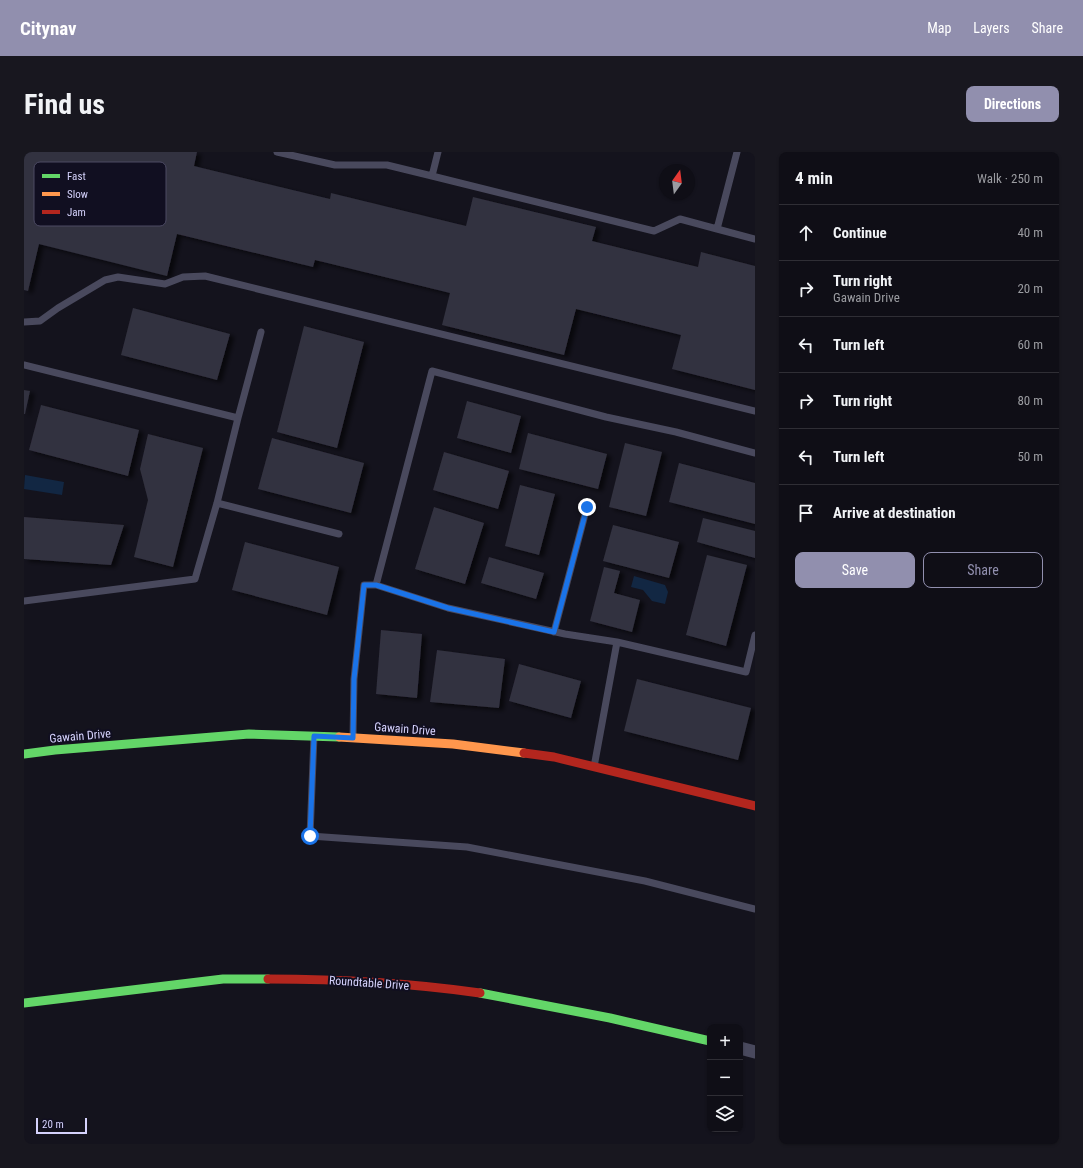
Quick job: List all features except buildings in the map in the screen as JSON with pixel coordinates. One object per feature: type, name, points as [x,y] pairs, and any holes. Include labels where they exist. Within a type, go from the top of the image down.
[{"type":"street","name":"Gawain Drive","points":[[24,754],[55,750],[249,734],[453,744],[554,757],[755,806]]},
{"type":"street","name":"Roundtable Drive","points":[[24,1003],[223,979],[311,979],[438,987],[493,995],[610,1018],[707,1040]]},
{"type":"street","points":[[743,1049],[755,1052]]},
{"type":"lane","points":[[277,152],[334,165],[387,165],[654,231],[680,219],[755,239]]},
{"type":"lane","points":[[432,176],[438,152]]},
{"type":"lane","points":[[717,230],[737,152]]},
{"type":"lane","points":[[24,322],[40,321],[58,308],[105,280],[118,277],[165,284],[183,277],[205,276],[755,411]]},
{"type":"lane","points":[[24,601],[195,579],[217,503],[261,332]]},
{"type":"lane","points":[[24,365],[238,418]]},
{"type":"lane","points":[[376,585],[432,371],[755,453]]},
{"type":"lane","points":[[217,503],[339,534]]},
{"type":"lane","points":[[554,632],[587,507]]},
{"type":"lane","points":[[353,738],[354,679],[364,585],[376,585],[448,608],[554,632],[617,642],[746,672],[755,635]]},
{"type":"lane","points":[[594,767],[617,642]]},
{"type":"lane","points":[[314,736],[310,836],[467,847],[645,881],[755,909]]},
{"type":"water","points":[[25,475],[64,482],[62,495],[24,489]]},
{"type":"water","points":[[634,576],[665,585],[668,592],[665,604],[652,601],[643,590],[631,587]]},
{"type":"traffic: fast","points":[[24,754],[55,750],[249,734],[339,737]]},
{"type":"traffic: fast","points":[[24,1003],[223,979],[268,979]]},
{"type":"traffic: fast","points":[[480,993],[610,1018],[707,1040]]},
{"type":"traffic: slow","points":[[339,737],[453,744],[524,753]]},
{"type":"traffic: jam","points":[[524,753],[554,757],[755,806]]},
{"type":"traffic: jam","points":[[268,979],[374,982],[480,993]]},
{"type":"route","points":[[310,836],[314,736],[353,738],[354,679],[364,585],[376,585],[448,608],[554,632],[587,507]]}]
